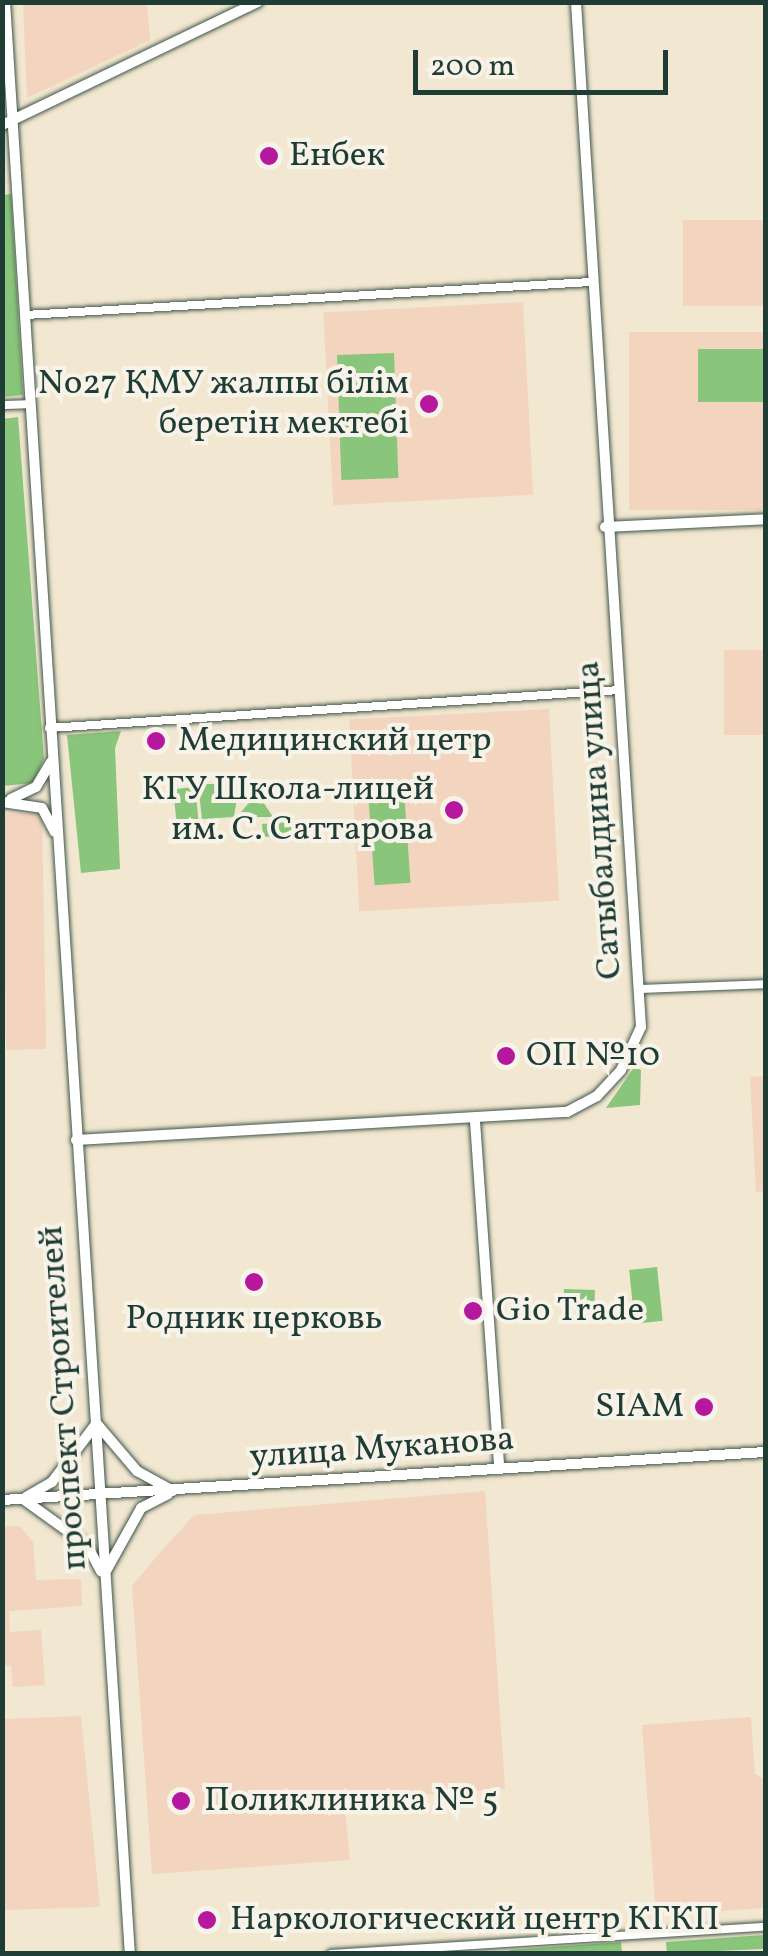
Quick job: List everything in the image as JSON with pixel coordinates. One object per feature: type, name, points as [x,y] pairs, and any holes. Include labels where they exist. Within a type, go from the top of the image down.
[{"type":"main road","name":"проспект Строителей","points":[[4,2],[7,123],[25,314],[130,1954]]},
{"type":"main road","points":[[7,123],[258,2]]},
{"type":"main road","name":"Сатыбалдина улица","points":[[76,1140],[475,1122],[567,1112],[597,1096],[621,1070],[641,1028],[590,282],[578,2]]},
{"type":"main road","points":[[606,527],[766,519]]},
{"type":"main road","points":[[4,802],[36,787],[52,759]]},
{"type":"main road","points":[[4,802],[42,808],[58,838]]},
{"type":"main road","points":[[475,1122],[499,1468]]},
{"type":"main road","points":[[104,1576],[87,1545],[22,1498],[52,1482],[97,1423],[137,1471],[174,1491]]},
{"type":"main road","name":"улица Муканова","points":[[2,1500],[101,1498],[766,1452]]},
{"type":"main road","points":[[104,1576],[141,1508],[174,1491]]},
{"type":"street","points":[[25,314],[590,282]]},
{"type":"street","points":[[2,405],[30,404]]},
{"type":"street","points":[[49,728],[620,690]]},
{"type":"street","points":[[638,989],[766,984]]},
{"type":"street","points":[[331,1954],[766,1927]]},
{"type":"shaded area","points":[[23,3],[147,3],[150,40],[27,98]]},
{"type":"shaded area","points":[[683,220],[765,220],[765,306],[683,306]]},
{"type":"shaded area","name":"No27 ҚМУ жалпы білім беретін мектебі","points":[[523,302],[533,495],[333,505],[323,312]]},
{"type":"shaded area","points":[[629,332],[765,332],[765,510],[629,510]]},
{"type":"shaded area","points":[[724,650],[765,650],[765,735],[724,735]]},
{"type":"shaded area","name":"КГУ Школа-лицей им. С. Саттарова","points":[[549,709],[559,901],[359,911],[349,719]]},
{"type":"shaded area","points":[[42,813],[46,1049],[6,1050],[2,814]]},
{"type":"shaded area","points":[[765,1076],[765,1191],[756,1192],[750,1077]]},
{"type":"shaded area","points":[[485,1491],[505,1789],[344,1800],[350,1860],[152,1874],[132,1586],[158,1555],[194,1515]]},
{"type":"shaded area","points":[[3,1526],[20,1526],[33,1542],[36,1580],[81,1579],[82,1606],[9,1611],[10,1632],[41,1630],[45,1685],[13,1687],[11,1666],[3,1666]]},
{"type":"shaded area","points":[[81,1716],[100,1907],[3,1910],[3,1719]]},
{"type":"shaded area","points":[[751,1717],[755,1774],[765,1779],[765,1908],[656,1915],[642,1725]]},
{"type":"green space","points":[[11,194],[23,395],[3,397],[2,195]]},
{"type":"green space","points":[[698,349],[765,349],[765,402],[698,402]]},
{"type":"green space","points":[[394,353],[398,478],[341,480],[337,355]]},
{"type":"green space","points":[[18,417],[44,759],[33,783],[3,786],[2,419]]},
{"type":"green space","points":[[121,731],[115,748],[120,869],[81,873],[67,735]]},
{"type":"green space","points":[[198,784],[239,784],[234,817],[202,819]]},
{"type":"green space","points":[[195,787],[199,827],[177,829],[173,789]]},
{"type":"green space","points":[[404,790],[410,883],[375,885],[368,793]]},
{"type":"green space","points":[[257,793],[273,817],[237,817]]},
{"type":"green space","points":[[291,822],[292,835],[263,837],[262,824]]},
{"type":"green space","points":[[635,1066],[641,1070],[640,1105],[606,1108]]},
{"type":"green space","points":[[657,1267],[663,1321],[635,1324],[629,1270]]},
{"type":"green space","points":[[564,1289],[595,1290],[594,1309],[563,1308]]},
{"type":"green space","points":[[765,1935],[765,1949],[667,1953],[666,1942]]},
{"type":"green space","points":[[621,1942],[622,1953],[509,1950]]},
{"type":"place","name":"Енбек","points":[[269,156]]},
{"type":"place","name":"No27 ҚМУ жалпы білім беретін мектебі","points":[[429,404]]},
{"type":"place","name":"Медицинский цетр","points":[[156,741]]},
{"type":"place","name":"КГУ Школа-лицей им. С. Саттарова","points":[[454,810]]},
{"type":"place","name":"ОП №10","points":[[506,1056]]},
{"type":"place","name":"Родник церковь","points":[[254,1282]]},
{"type":"place","name":"Gio Trade","points":[[473,1311]]},
{"type":"place","name":"SIAM","points":[[704,1407]]},
{"type":"place","name":"Поликлиника № 5","points":[[181,1801]]},
{"type":"place","name":"Наркологический центр КГКП","points":[[207,1920]]}]
